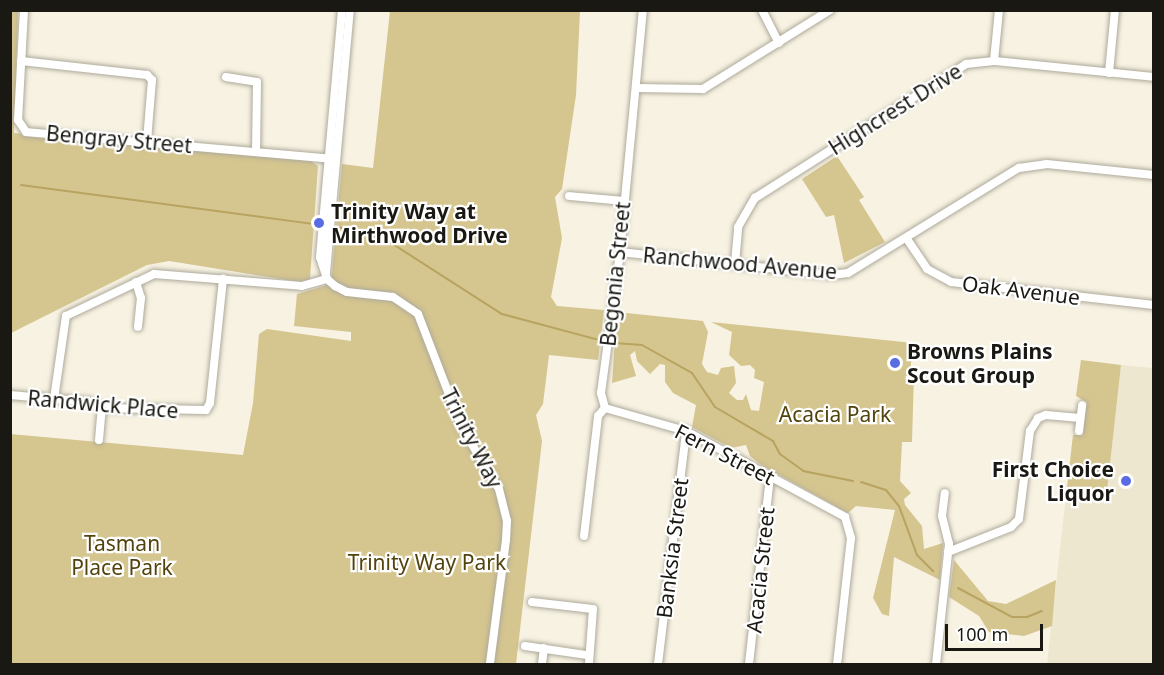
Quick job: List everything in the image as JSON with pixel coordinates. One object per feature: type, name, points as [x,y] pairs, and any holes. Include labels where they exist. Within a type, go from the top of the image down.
[{"type":"street","name":"Bengray Street","points":[[24,10],[18,120],[22,129],[332,158]]},
{"type":"street","points":[[54,399],[66,316],[136,282],[161,273],[302,286],[327,279],[342,10]]},
{"type":"street","points":[[332,158],[350,10]]},
{"type":"street","name":"Begonia Street","points":[[584,536],[598,416],[605,408],[601,393],[620,252],[623,201],[643,10]]},
{"type":"street","points":[[762,10],[779,43]]},
{"type":"street","points":[[636,88],[703,89],[830,10]]},
{"type":"street","points":[[994,61],[999,10]]},
{"type":"street","points":[[1109,73],[1115,10]]},
{"type":"street","points":[[21,61],[147,75],[152,80],[147,141]]},
{"type":"street","name":"Highcrest Drive","points":[[735,264],[738,227],[755,198],[952,70],[966,64],[994,61],[1154,77]]},
{"type":"street","points":[[226,77],[257,82],[256,151]]},
{"type":"street","name":"Ranchwood Avenue","points":[[620,252],[832,275],[848,273],[907,239],[1009,173],[1032,165],[1154,175]]},
{"type":"street","points":[[569,196],[623,201]]},
{"type":"street","name":"Oak Avenue","points":[[907,239],[927,269],[951,282],[1154,305]]},
{"type":"street","name":"Randwick Place","points":[[10,395],[90,402],[102,408],[114,405],[206,410],[210,403],[223,279]]},
{"type":"street","name":"Trinity Way","points":[[327,279],[347,292],[393,297],[411,306],[424,326],[462,428],[499,489],[507,521],[490,664]]},
{"type":"street","points":[[136,282],[141,298],[138,327]]},
{"type":"street","points":[[1079,431],[1082,405]]},
{"type":"street","points":[[99,440],[102,408]]},
{"type":"street","name":"Fern Street","points":[[605,408],[686,431],[840,514],[849,525],[851,538],[837,664]]},
{"type":"street","points":[[948,552],[1011,527],[1019,519],[1030,431],[1038,418],[1046,415],[1080,418]]},
{"type":"street","name":"Banksia Street","points":[[658,664],[686,431]]},
{"type":"street","name":"Acacia Street","points":[[749,664],[770,476]]},
{"type":"street","points":[[936,664],[948,552],[942,516],[945,493]]},
{"type":"street","points":[[531,602],[593,609],[592,646],[587,655],[589,664]]},
{"type":"street","points":[[525,646],[587,655]]},
{"type":"street","points":[[542,664],[544,648]]},
{"type":"shaded area","points":[[1121,365],[1153,368],[1153,664],[1047,664],[1067,487],[1107,491]]},
{"type":"green space","points":[[11,11],[18,11],[14,133],[311,161],[318,166],[310,279],[300,282],[169,261],[147,265],[11,333]]},
{"type":"green space","points":[[390,11],[580,11],[576,95],[562,189],[555,197],[562,238],[551,297],[557,306],[604,310],[598,360],[549,355],[543,404],[536,415],[542,441],[516,664],[11,664],[10,434],[243,455],[253,403],[259,334],[267,329],[351,341],[351,332],[294,326],[297,294],[331,284],[342,164],[373,168]]},
{"type":"green space","points":[[837,156],[864,197],[859,200],[885,242],[844,263],[834,215],[826,217],[802,179]]},
{"type":"green space","name":"Acacia Park","points":[[617,312],[703,321],[708,332],[702,364],[707,372],[718,375],[721,368],[734,366],[736,383],[729,393],[737,400],[743,400],[746,394],[751,410],[759,411],[764,382],[754,378],[755,370],[750,365],[741,366],[729,355],[732,332],[711,322],[913,343],[910,374],[914,373],[912,442],[902,442],[900,481],[911,493],[904,499],[905,505],[922,526],[924,549],[943,543],[940,580],[894,557],[889,616],[882,614],[873,598],[895,510],[856,506],[848,513],[761,465],[750,456],[746,445],[731,448],[692,427],[696,405],[673,393],[665,382],[665,365],[660,364],[650,374],[637,361],[635,351],[630,355],[636,376],[612,383]]},
{"type":"green space","points":[[1081,360],[1121,365],[1107,491],[1067,487],[1073,435],[1083,435],[1086,402],[1076,396]]},
{"type":"green space","points":[[954,560],[988,601],[1006,604],[1056,580],[1052,626],[1024,636],[989,632],[979,616],[949,597]]},
{"type":"waterway","points":[[21,185],[312,224]]},
{"type":"waterway","points":[[338,227],[385,239],[502,314],[599,340]]},
{"type":"waterway","points":[[615,343],[642,345],[692,373],[715,407],[773,441],[780,454],[803,471],[853,481]]},
{"type":"waterway","points":[[861,482],[886,490],[899,506],[917,555],[933,571]]},
{"type":"waterway","points":[[958,588],[1012,617],[1027,617],[1042,611]]},
{"type":"place","name":"Trinity Way at Mirthwood Drive","points":[[319,223]]},
{"type":"place","name":"Browns Plains Scout Group","points":[[895,363]]},
{"type":"place","name":"First Choice Liquor","points":[[1126,481]]},
{"type":"park label","name":"Tasman Place Park","points":[[122,555]]},
{"type":"park label","name":"Trinity Way Park","points":[[427,562]]}]
